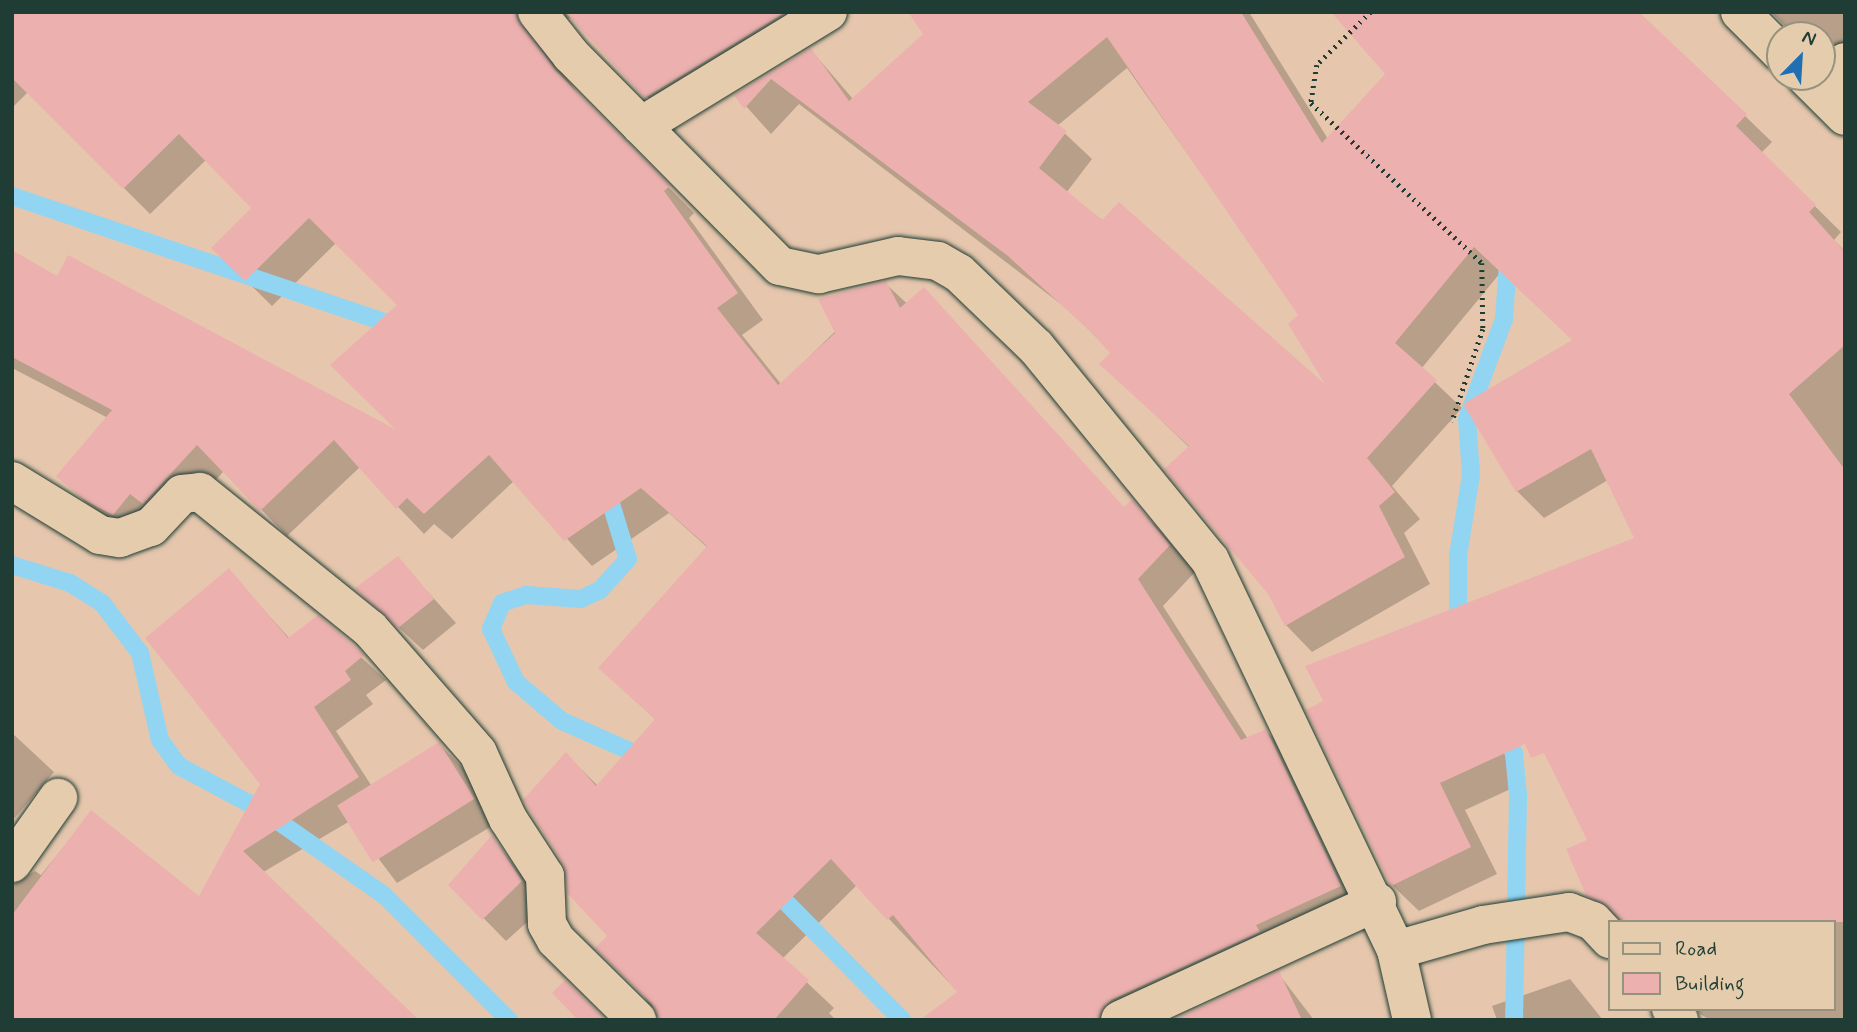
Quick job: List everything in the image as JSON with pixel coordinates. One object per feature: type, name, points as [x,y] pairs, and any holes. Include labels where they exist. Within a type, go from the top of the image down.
[{"type":"street","points":[[537,12],[641,126],[780,266],[819,274],[898,256],[938,261],[959,273],[1036,347],[1210,560],[1377,902],[1395,950],[1412,1020]]},
{"type":"street","points":[[641,126],[828,12]]},
{"type":"street","points":[[1740,12],[1766,38]]},
{"type":"street","points":[[1820,91],[1845,116]]},
{"type":"street","points":[[12,481],[100,535],[120,538],[151,527],[182,494],[200,492],[370,629],[478,753],[508,820],[545,876],[547,924],[556,940],[637,1020]]},
{"type":"street","points":[[12,863],[58,797]]},
{"type":"street","points":[[1120,1020],[1377,902]]},
{"type":"street","points":[[1395,950],[1483,925],[1569,912],[1593,921],[1608,937]]},
{"type":"path","points":[[1371,12],[1317,65],[1311,103],[1482,263],[1483,328],[1452,422]]},
{"type":"building","points":[[12,12],[516,12],[555,70],[670,186],[664,191],[738,293],[717,308],[778,385],[835,333],[818,299],[886,281],[900,308],[924,287],[1124,507],[1132,499],[1170,545],[1138,579],[1241,740],[1266,729],[1341,886],[1256,925],[1260,932],[1111,1000],[1098,1020],[920,1020],[957,992],[893,915],[887,920],[831,859],[756,933],[809,980],[774,1020],[658,1020],[652,1004],[595,948],[607,936],[568,894],[564,865],[523,800],[566,752],[596,786],[655,719],[598,668],[707,546],[641,488],[564,541],[489,455],[424,514],[407,498],[396,509],[334,440],[260,511],[197,445],[143,504],[130,494],[113,515],[83,499],[56,476],[112,410],[12,357],[12,250],[57,276],[68,255],[395,429],[330,365],[397,305],[309,218],[245,281],[211,248],[251,208],[179,134],[123,189],[12,78]]},
{"type":"building","points":[[565,12],[786,12],[645,98]]},
{"type":"building","points":[[908,12],[1241,12],[1322,143],[1385,74],[1331,12],[1639,12],[1747,114],[1736,126],[1816,205],[1809,212],[1845,252],[1845,345],[1789,394],[1845,470],[1845,922],[1621,920],[1586,895],[1566,849],[1587,840],[1544,753],[1531,758],[1525,744],[1440,783],[1471,847],[1391,886],[1306,710],[1323,701],[1305,666],[1634,538],[1591,449],[1516,492],[1463,404],[1572,340],[1474,247],[1395,343],[1437,380],[1367,458],[1395,492],[1379,506],[1405,557],[1285,626],[1268,594],[1164,469],[1189,446],[1099,364],[1110,353],[1092,333],[1008,256],[771,79],[744,109],[734,95],[811,48],[849,101],[923,34]],"holes":[[[1107,37],[1298,315],[1288,324],[1325,384],[1119,202],[1102,220],[1039,168],[1067,131],[1028,102]]]},
{"type":"building","points":[[398,556],[434,599],[398,628],[355,588]]},
{"type":"building","points":[[229,568],[288,638],[318,615],[364,655],[345,671],[351,680],[314,707],[359,777],[243,851],[419,1020],[12,1020],[12,915],[91,810],[199,896],[260,784],[145,638]]},
{"type":"building","points":[[439,742],[475,799],[373,862],[337,806]]},
{"type":"building","points":[[492,835],[522,881],[482,920],[448,885]]},
{"type":"building","points":[[1279,971],[1302,1020],[1173,1020]]},
{"type":"building","points":[[565,980],[606,1020],[578,1020],[552,993]]},
{"type":"waterway","points":[[12,196],[403,328]]},
{"type":"waterway","points":[[1458,629],[1458,556],[1471,475],[1467,419],[1504,319],[1508,263]]},
{"type":"waterway","points":[[605,484],[628,559],[600,590],[581,599],[526,595],[502,603],[491,629],[516,682],[562,721],[650,760]]},
{"type":"waterway","points":[[12,565],[70,583],[102,603],[140,653],[160,740],[179,766],[265,812],[385,896],[509,1020]]},
{"type":"waterway","points":[[1503,730],[1514,754],[1518,795],[1514,1020]]},
{"type":"waterway","points":[[770,886],[902,1020]]}]
